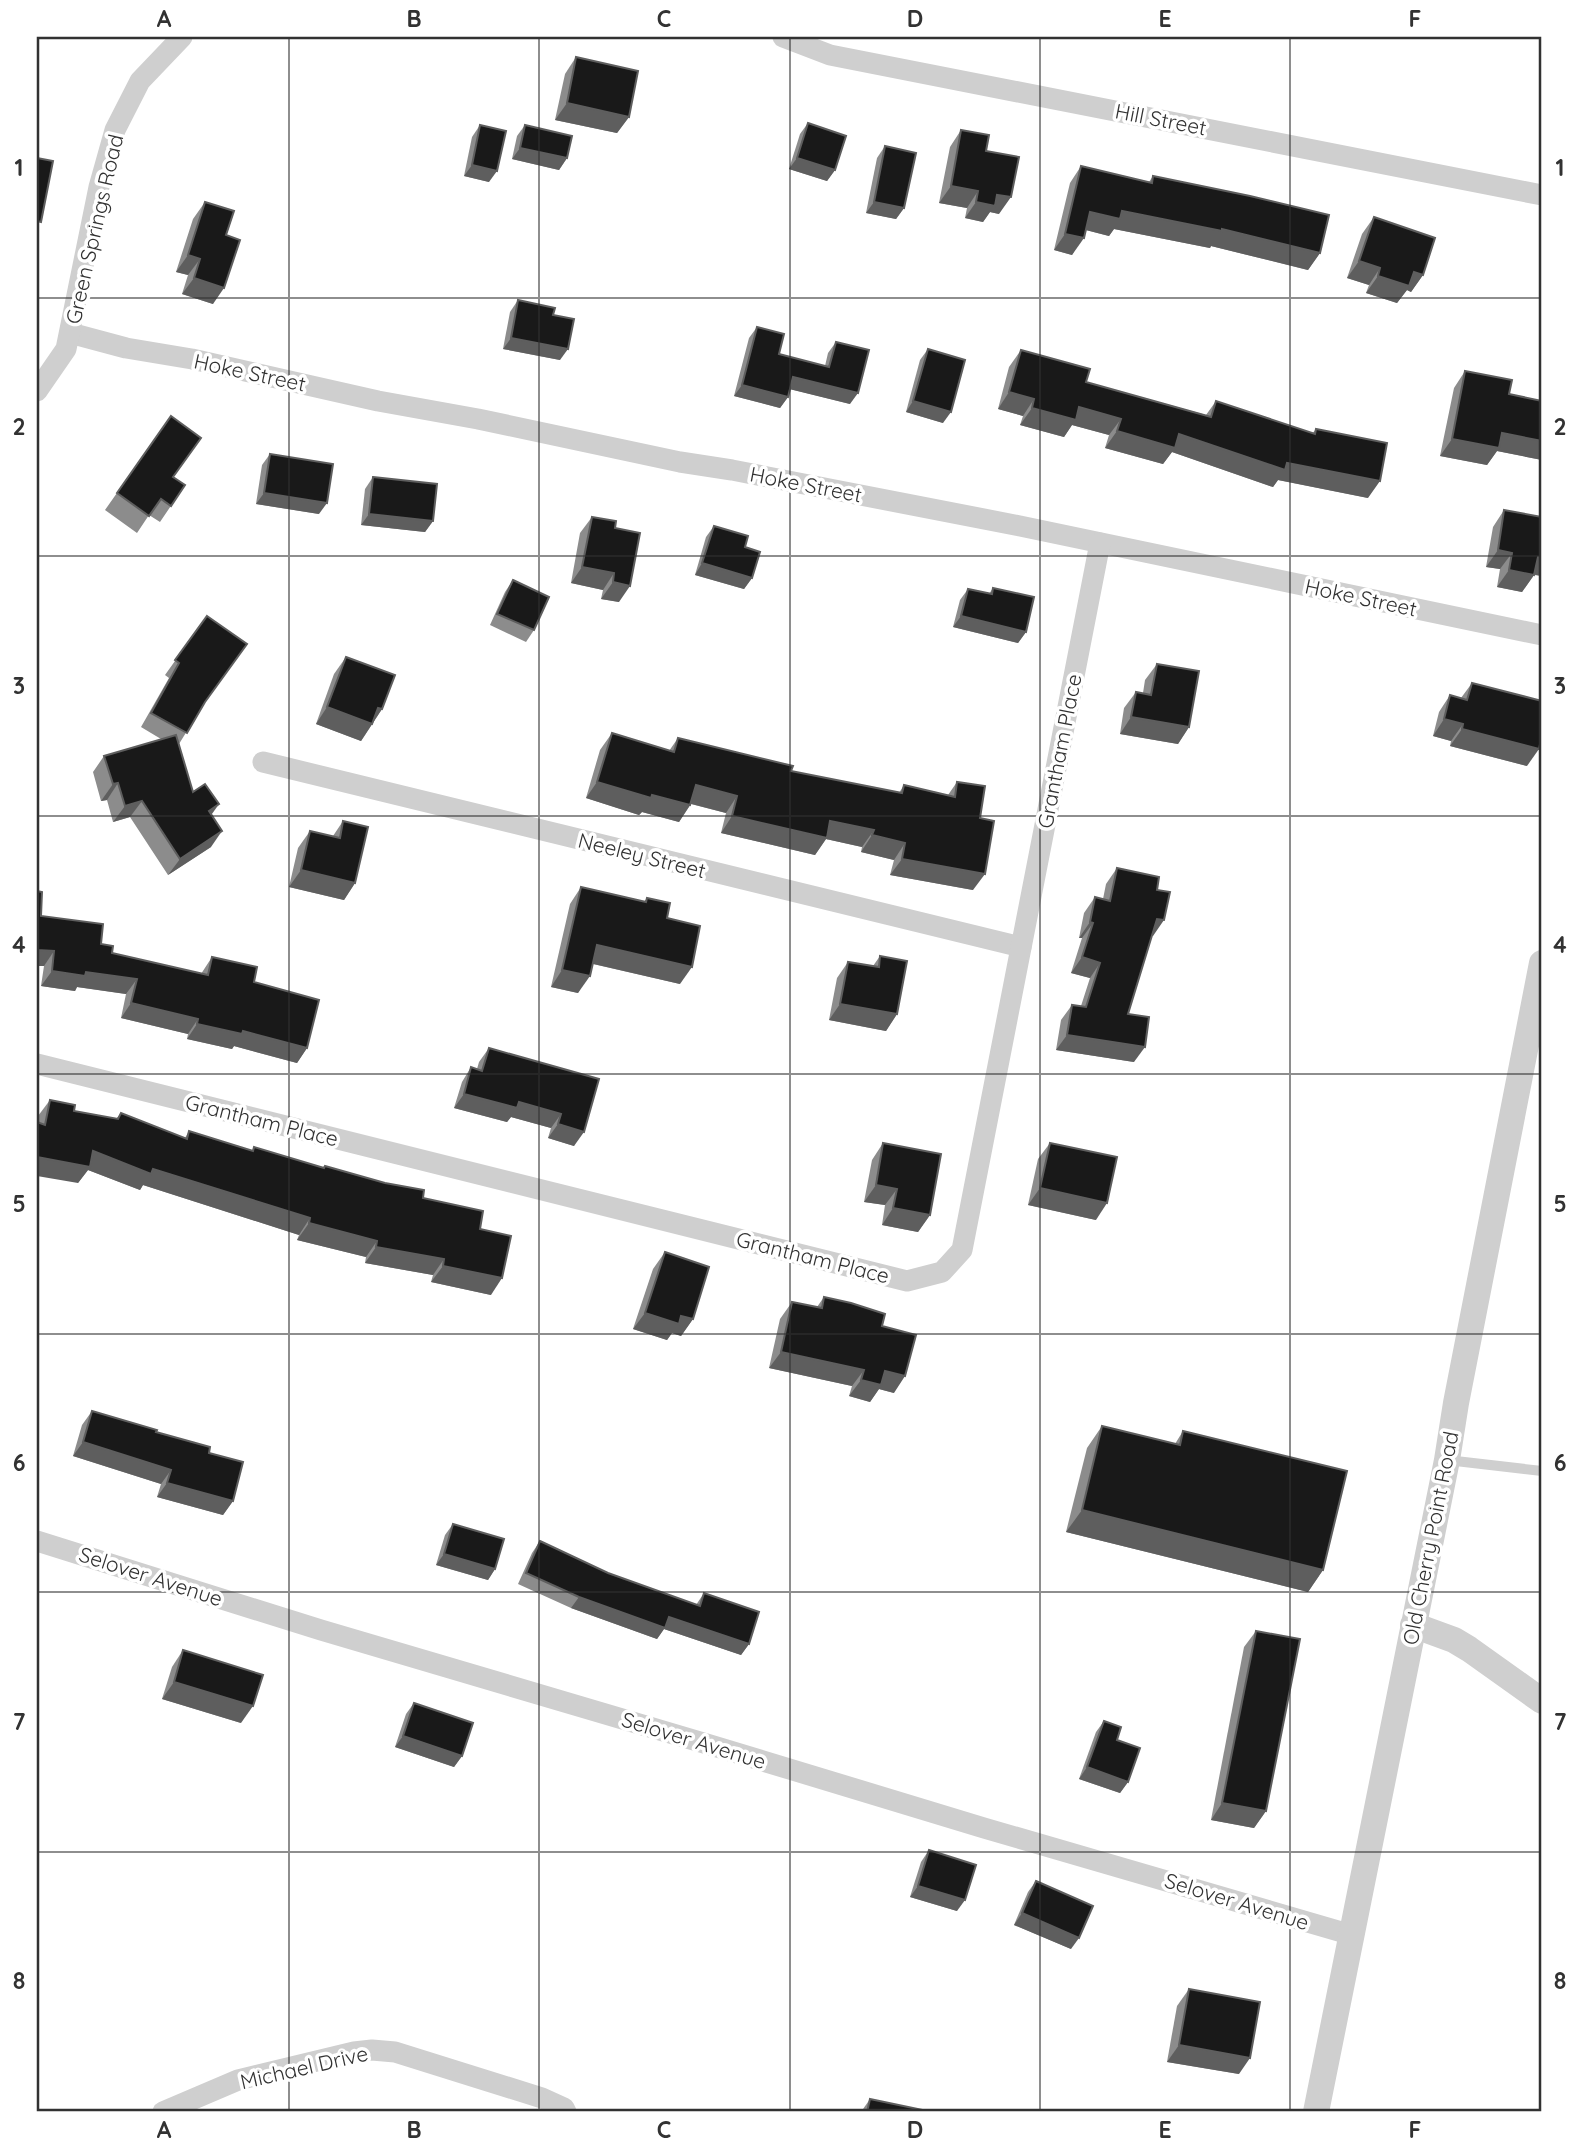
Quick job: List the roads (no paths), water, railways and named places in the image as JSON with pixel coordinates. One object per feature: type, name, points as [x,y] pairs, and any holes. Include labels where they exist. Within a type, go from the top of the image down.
[{"type":"street","name":"Green Springs Road","points":[[37,391],[66,349],[99,187],[115,130],[140,81],[182,37]]},
{"type":"street","name":"Hill Street","points":[[783,37],[830,55],[1542,195]]},
{"type":"street","name":"Hoke Street","points":[[69,332],[125,348],[192,359],[378,401],[1100,543],[1542,635]]},
{"type":"street","name":"Grantham Place","points":[[37,1064],[907,1281],[942,1272],[962,1250],[1100,543]]},
{"type":"street","name":"Neeley Street","points":[[263,762],[1021,947]]},
{"type":"street","name":"Old Cherry Point Road","points":[[1316,2112],[1447,1460],[1542,963]]},
{"type":"street","name":"Selover Avenue","points":[[37,1541],[321,1630],[1352,1935]]},
{"type":"street","points":[[1413,1625],[1454,1640],[1542,1701]]},
{"type":"street","name":"Michael Drive","points":[[163,2112],[239,2080],[372,2050],[395,2052],[542,2098],[564,2108],[566,2112]]},
{"type":"lane","points":[[1447,1460],[1542,1471]]}]
